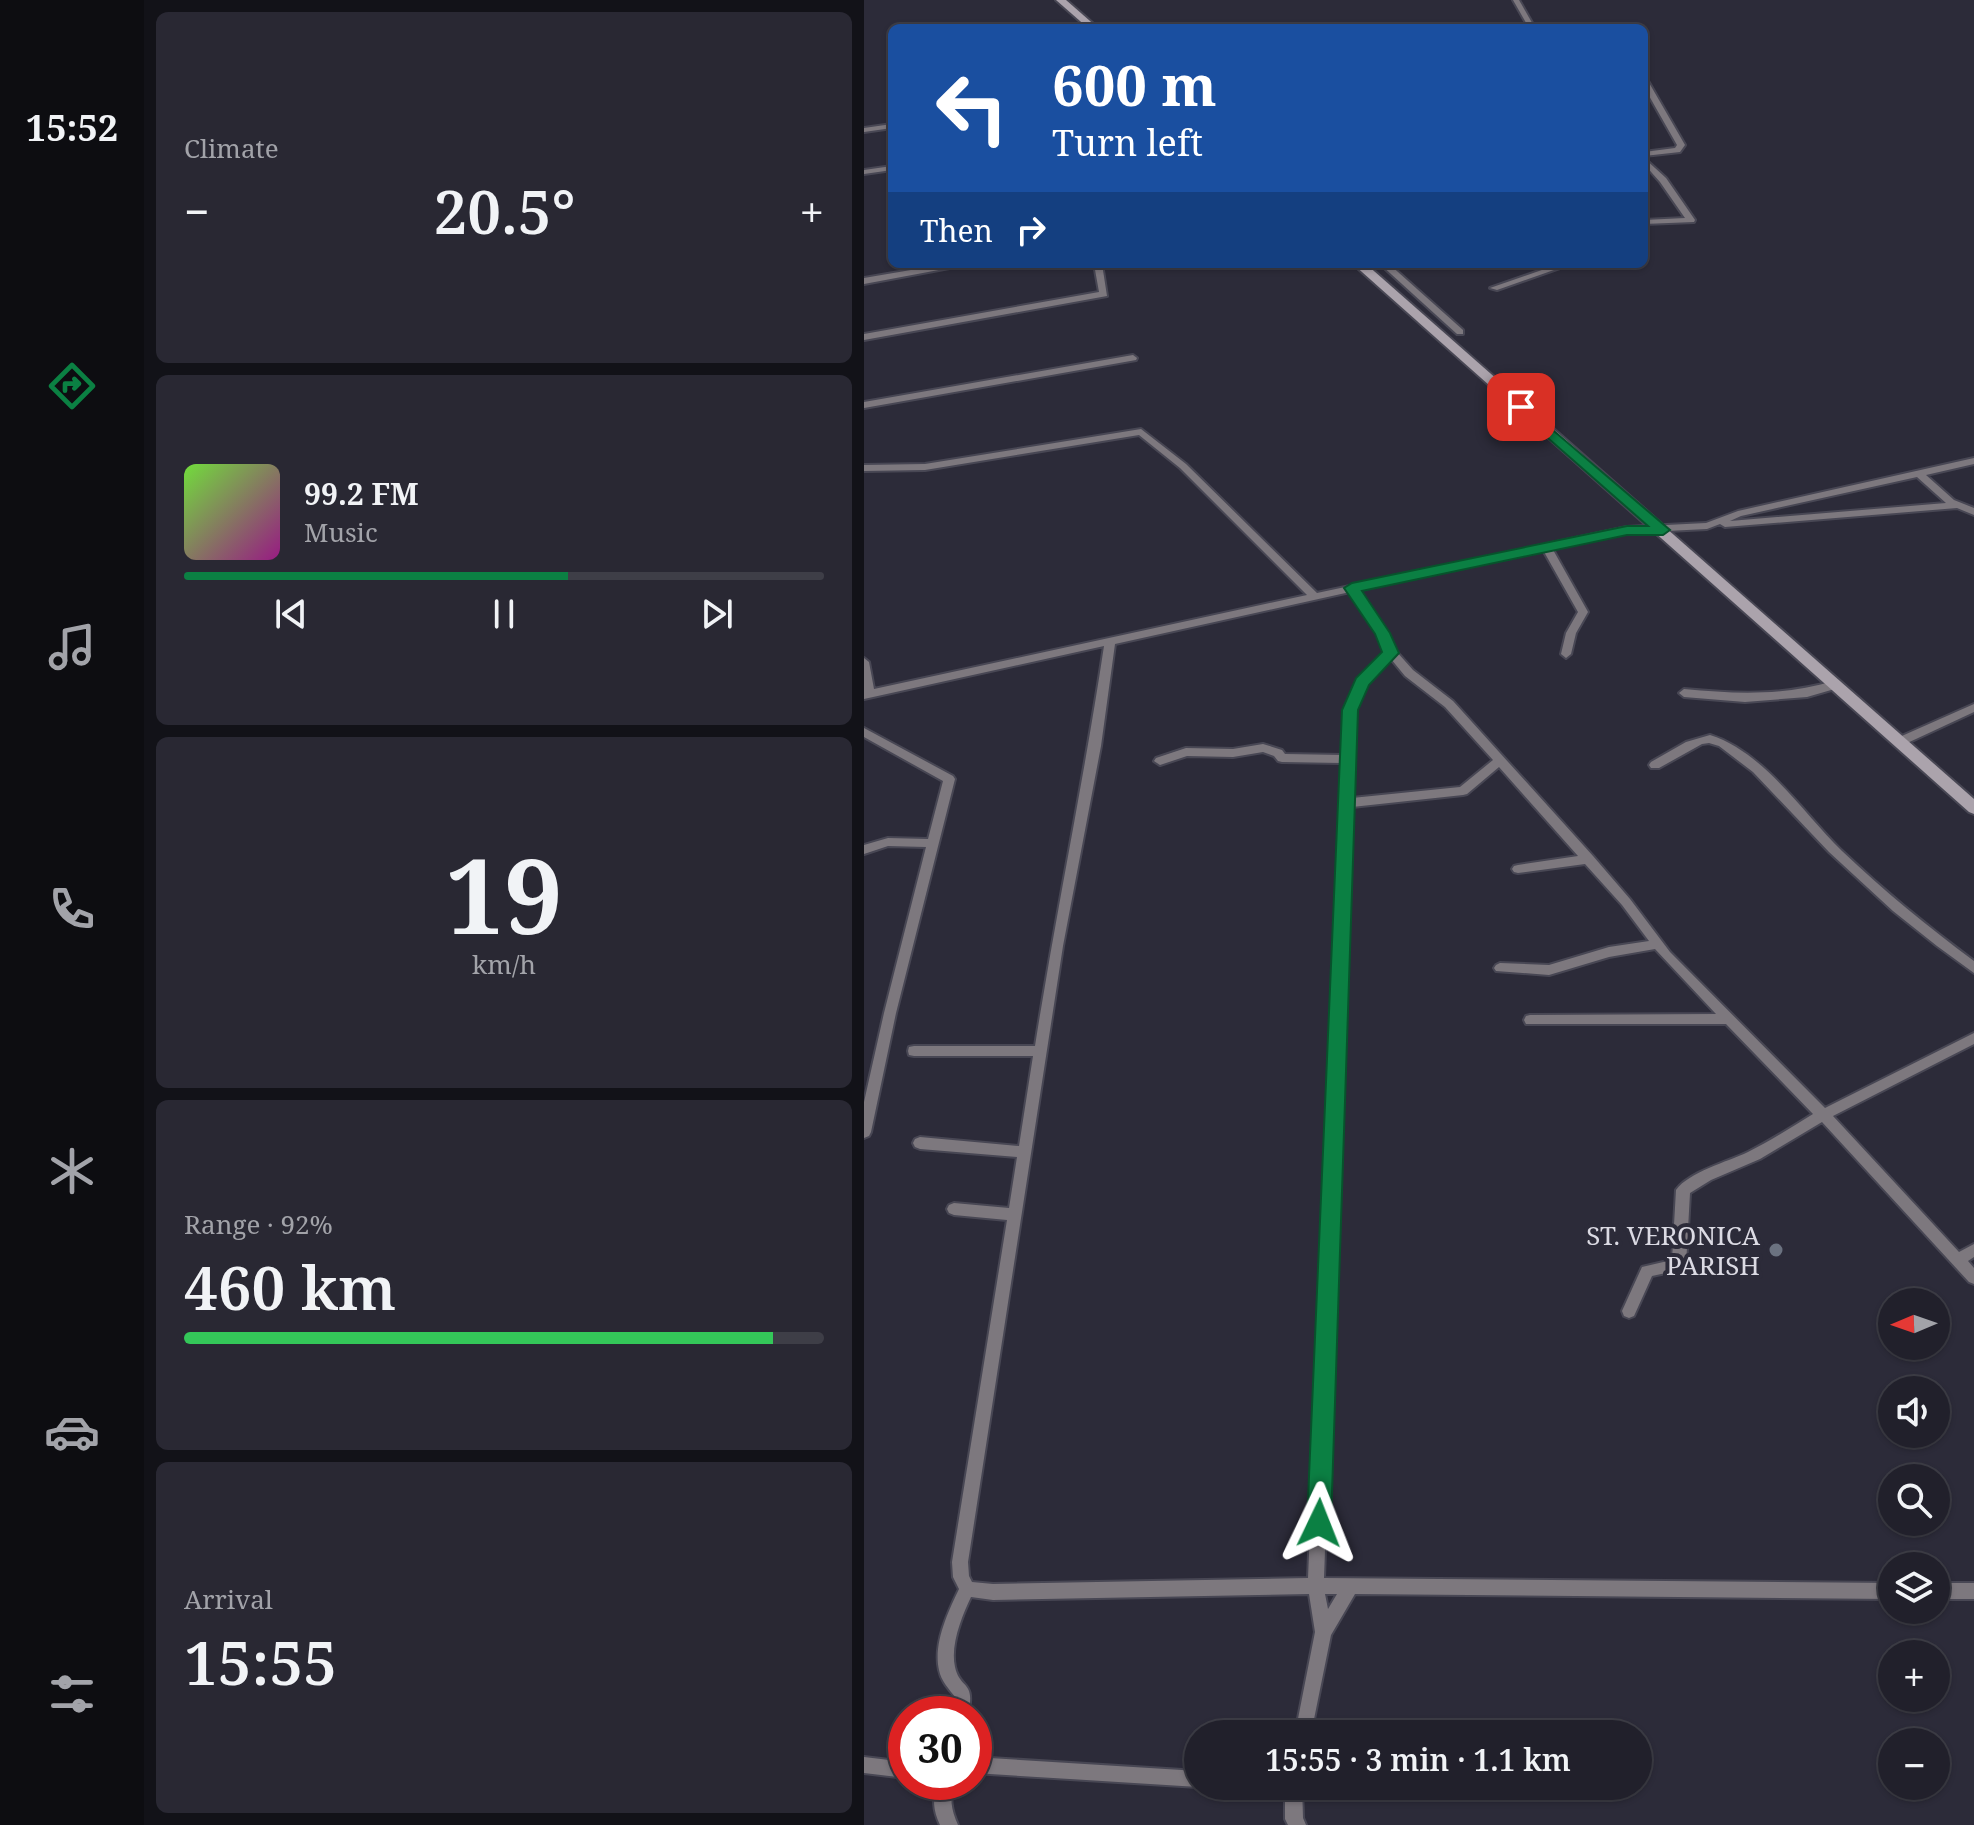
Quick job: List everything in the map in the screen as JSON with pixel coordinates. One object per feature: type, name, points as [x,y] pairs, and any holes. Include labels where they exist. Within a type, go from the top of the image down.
[{"type":"street","points":[[1061,0],[1088,24]]},
{"type":"street","points":[[1516,0],[1530,24]]},
{"type":"street","points":[[1648,88],[1681,145],[1677,150],[1648,156]]},
{"type":"street","points":[[864,130],[888,127]]},
{"type":"street","points":[[1648,162],[1691,220],[1648,222]]},
{"type":"street","points":[[864,172],[888,169]]},
{"type":"street","points":[[864,281],[937,268]]},
{"type":"street","points":[[864,337],[1104,294],[1099,268]]},
{"type":"street","points":[[1364,268],[1974,808]]},
{"type":"street","points":[[1388,268],[1460,332]]},
{"type":"street","points":[[1494,288],[1555,268]]},
{"type":"street","points":[[864,405],[1133,358]]},
{"type":"street","points":[[864,468],[925,467],[1141,432],[1183,466],[1314,596]]},
{"type":"street","points":[[1707,526],[1738,514],[1974,461]]},
{"type":"street","points":[[1921,475],[1957,505],[1974,512]]},
{"type":"street","points":[[864,662],[867,694],[1627,530],[1663,530],[1957,505]]},
{"type":"street","points":[[1546,546],[1583,612],[1571,633],[1566,654]]},
{"type":"street","points":[[1352,588],[1382,633],[1391,653],[1409,673],[1449,704],[1589,859],[1666,955],[1823,1115],[1974,1278]]},
{"type":"street","points":[[967,1589],[961,1577],[960,1562],[1110,642]]},
{"type":"street","points":[[1306,1720],[1323,1632],[1316,1586],[1350,710],[1362,682],[1391,653]]},
{"type":"street","points":[[1684,693],[1745,698],[1807,693],[1834,685]]},
{"type":"street","points":[[1899,742],[1974,708]]},
{"type":"street","points":[[864,732],[949,779],[890,1013],[864,1132]]},
{"type":"street","points":[[1655,765],[1700,740],[1712,739],[1720,743],[1762,774],[1889,901],[1974,968]]},
{"type":"street","points":[[1160,761],[1186,752],[1233,753],[1263,748],[1278,753],[1282,758],[1348,759]]},
{"type":"street","points":[[1348,803],[1463,791],[1499,761]]},
{"type":"street","points":[[864,850],[884,842],[933,843]]},
{"type":"street","points":[[1518,869],[1589,859]]},
{"type":"street","points":[[1500,968],[1549,970],[1609,952],[1659,944]]},
{"type":"street","points":[[1530,1020],[1730,1019]]},
{"type":"street","points":[[1629,1311],[1647,1271],[1679,1265],[1683,1190],[1974,1038]]},
{"type":"street","points":[[914,1051],[1041,1051]]},
{"type":"street","points":[[920,1143],[1025,1152]]},
{"type":"street","points":[[954,1209],[1015,1215]]},
{"type":"street","points":[[1958,1260],[1974,1250]]},
{"type":"street","points":[[1323,1632],[1351,1586]]},
{"type":"street","points":[[967,1589],[993,1592],[1351,1586],[1878,1591]]},
{"type":"street","points":[[963,1696],[947,1671],[947,1657],[956,1608],[967,1589]]},
{"type":"street","points":[[1950,1591],[1974,1591]]},
{"type":"street","points":[[864,1765],[888,1768]]},
{"type":"street","points":[[992,1766],[1184,1778]]},
{"type":"street","points":[[942,1800],[942,1810],[949,1825]]},
{"type":"street","points":[[1292,1800],[1293,1823]]},
{"type":"place","name":"ST. VERONICA PARISH","points":[[1776,1250]]},
{"type":"route","points":[[1319,1523],[1350,710],[1362,682],[1391,653],[1382,633],[1352,588],[1627,530],[1663,530],[1521,407]]}]
